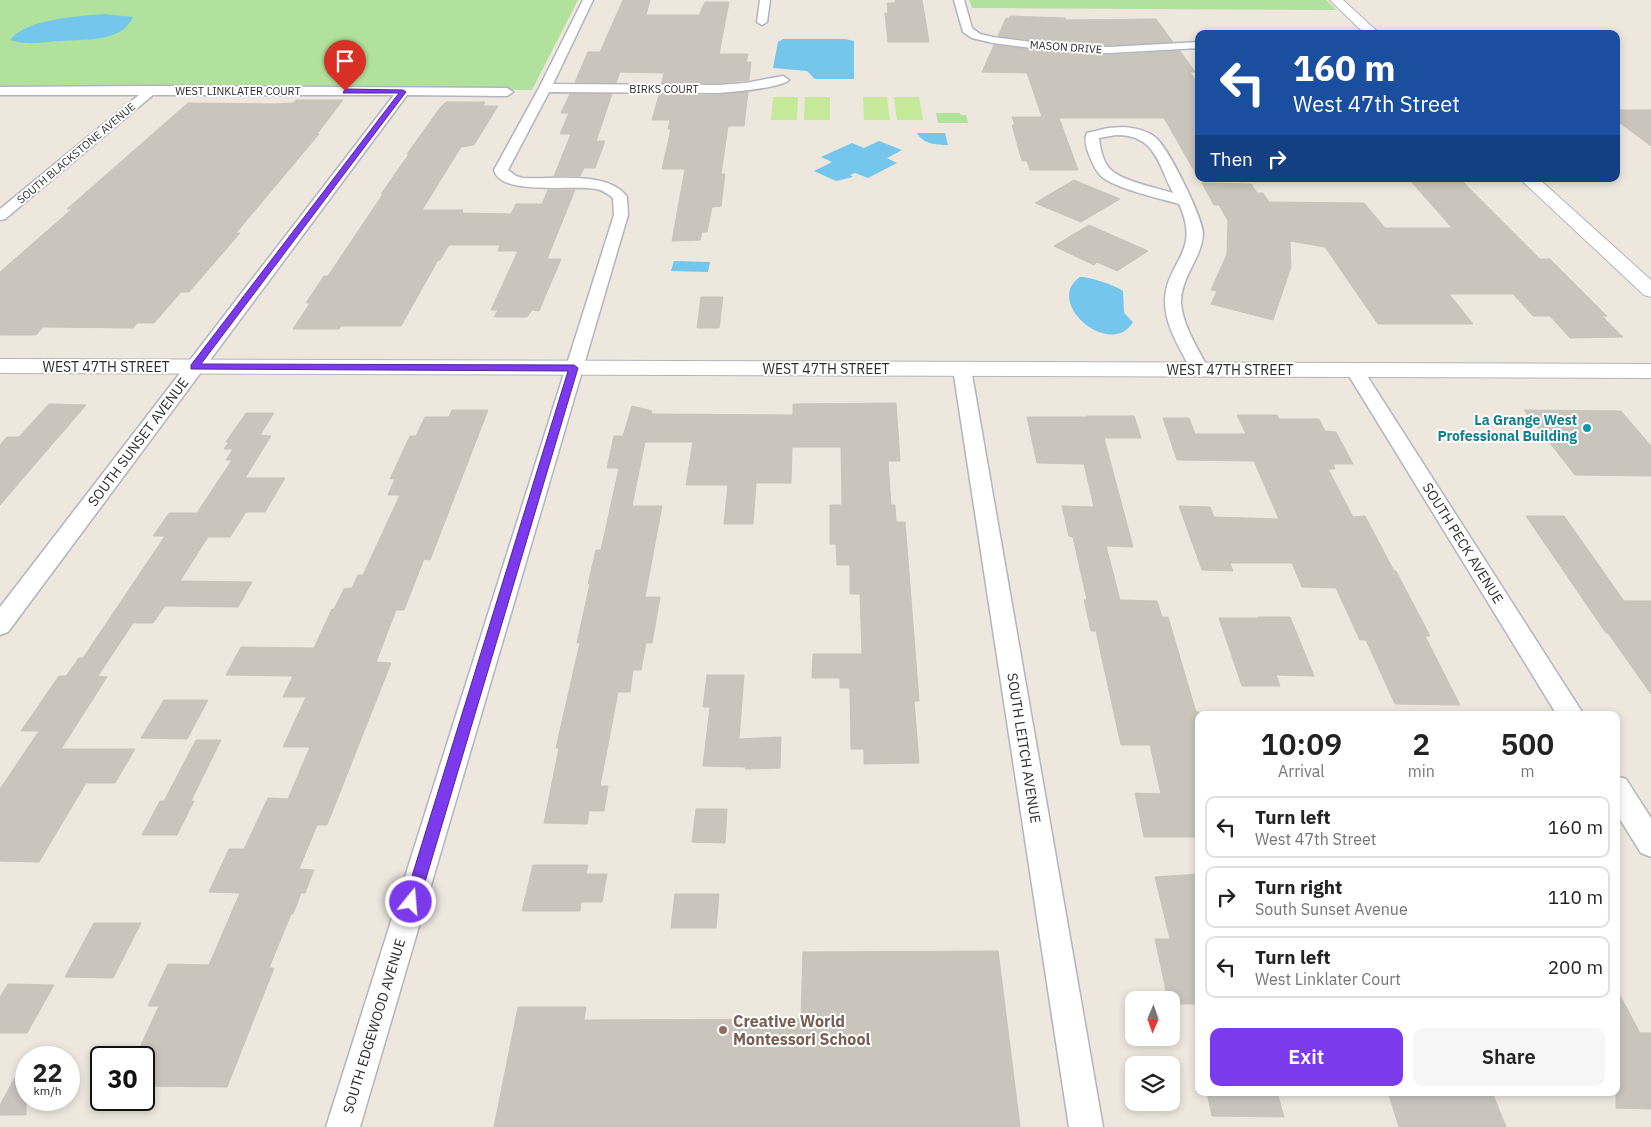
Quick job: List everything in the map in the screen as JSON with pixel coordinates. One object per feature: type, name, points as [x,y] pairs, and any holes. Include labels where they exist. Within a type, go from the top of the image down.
[{"type":"main road","points":[[1336,0],[1369,30]]},
{"type":"main road","points":[[1532,182],[1651,291]]},
{"type":"main road","name":"WEST 47TH STREET","points":[[0,366],[1651,371]]},
{"type":"street","name":"SOUTH EDGEWOOD AVENUE","points":[[343,1127],[621,215],[620,197],[608,188],[586,183],[521,183],[506,178],[501,170],[545,88],[588,0]]},
{"type":"street","points":[[762,22],[765,0]]},
{"type":"street","name":"MASON DRIVE","points":[[959,0],[967,30],[976,36],[993,40],[1064,49],[1100,50],[1195,45]]},
{"type":"street","name":"BIRKS COURT","points":[[545,88],[718,89],[745,87],[783,80]]},
{"type":"street","name":"SOUTH BLACKSTONE AVENUE","points":[[0,216],[152,90]]},
{"type":"street","name":"WEST LINKLATER COURT","points":[[0,91],[507,92]]},
{"type":"street","name":"SOUTH SUNSET AVENUE","points":[[0,625],[403,92]]},
{"type":"street","points":[[1184,201],[1122,182],[1106,172],[1092,145],[1092,136],[1103,132],[1125,131],[1142,135],[1154,143],[1184,201],[1191,216],[1196,234],[1173,301],[1183,335],[1200,370]]},
{"type":"street","name":"SOUTH LEITCH AVENUE","points":[[962,369],[1086,1127]]},
{"type":"street","name":"SOUTH PECK AVENUE","points":[[1354,371],[1568,711]]},
{"type":"street","points":[[1620,794],[1651,843]]},
{"type":"green space","points":[[0,0],[578,0],[532,90],[0,88]]},
{"type":"green space","points":[[969,0],[1326,0],[1337,10],[972,8]]},
{"type":"green space","points":[[773,97],[798,97],[797,120],[771,120]]},
{"type":"green space","points":[[805,97],[830,97],[830,120],[804,120]]},
{"type":"green space","points":[[863,97],[887,97],[890,120],[864,120]]},
{"type":"green space","points":[[894,97],[919,97],[923,120],[897,120]]},
{"type":"green space","points":[[936,113],[960,113],[961,115],[966,115],[968,123],[938,123]]},
{"type":"water","points":[[105,14],[133,17],[128,25],[120,31],[101,38],[36,43],[10,40],[28,27],[40,23]]},
{"type":"water","points":[[783,39],[845,39],[854,41],[854,79],[815,79],[807,71],[773,68],[778,42]]},
{"type":"water","points":[[917,133],[945,133],[948,145],[927,142]]},
{"type":"water","points":[[879,141],[902,150],[887,158],[897,163],[868,178],[855,173],[850,175],[853,177],[836,181],[814,171],[832,162],[821,157],[852,143],[864,148]]},
{"type":"water","points":[[674,261],[710,262],[708,272],[671,271]]},
{"type":"water","points":[[1080,277],[1102,282],[1123,291],[1124,313],[1133,322],[1123,332],[1110,335],[1096,331],[1084,323],[1074,312],[1069,300],[1071,288]]},
{"type":"building","points":[[623,0],[650,0],[646,15],[699,15],[705,2],[729,2],[719,54],[748,54],[746,62],[751,62],[749,80],[718,83],[662,83],[664,73],[620,72],[616,83],[575,82],[588,52],[600,52]]},
{"type":"building","points":[[895,0],[922,0],[929,42],[888,42],[885,13],[888,13],[887,3],[895,3]]},
{"type":"building","points":[[1010,16],[1065,18],[1066,20],[1156,19],[1173,42],[1109,45],[1064,44],[998,36],[1006,18],[1009,19]]},
{"type":"building","points":[[994,45],[1064,54],[1109,55],[1180,51],[1195,72],[1190,72],[1195,79],[1195,172],[1164,118],[1059,118],[1078,170],[1030,170],[1027,161],[1022,161],[1012,125],[1015,125],[1012,117],[1042,117],[1027,73],[982,72]]},
{"type":"building","points":[[748,92],[744,126],[728,126],[721,174],[725,174],[721,206],[712,207],[707,232],[702,232],[700,240],[672,241],[685,169],[662,169],[671,129],[668,129],[670,120],[652,120],[659,95],[718,95]]},
{"type":"building","points":[[570,94],[612,94],[596,141],[605,141],[595,168],[584,168],[580,176],[554,176],[571,134],[560,134],[569,113],[561,113]]},
{"type":"building","points":[[296,100],[343,100],[317,134],[319,134],[236,233],[240,233],[189,292],[181,292],[154,323],[137,323],[133,328],[43,327],[36,335],[0,335],[0,272],[72,209],[67,209],[188,103],[275,104],[293,103]]},
{"type":"building","points":[[446,102],[485,102],[483,106],[498,106],[474,145],[461,147],[422,210],[463,210],[462,213],[511,214],[516,204],[542,204],[548,190],[575,190],[547,259],[561,259],[539,311],[532,310],[527,317],[494,317],[498,310],[491,310],[518,251],[498,251],[500,245],[449,245],[440,260],[438,260],[401,326],[341,326],[339,329],[293,329],[310,303],[306,303],[324,276],[328,276],[409,154],[407,154]]},
{"type":"building","points":[[1620,110],[1651,110],[1651,146],[1620,123]]},
{"type":"building","points":[[1074,180],[1120,199],[1081,222],[1035,203]]},
{"type":"building","points":[[1412,182],[1463,182],[1540,259],[1550,259],[1607,316],[1602,316],[1623,337],[1570,338],[1550,316],[1533,316],[1513,294],[1449,294],[1473,324],[1378,324],[1325,247],[1290,241],[1291,267],[1273,320],[1211,304],[1217,291],[1211,290],[1227,254],[1228,221],[1219,205],[1214,205],[1202,183],[1251,184],[1257,193],[1263,193],[1269,202],[1364,203],[1385,228],[1452,228]]},
{"type":"building","points":[[1089,225],[1148,251],[1117,271],[1097,262],[1094,265],[1054,246]]},
{"type":"building","points":[[701,297],[723,297],[719,328],[697,328]]},
{"type":"building","points":[[896,403],[900,461],[888,461],[891,505],[895,505],[896,522],[905,522],[919,701],[914,701],[919,763],[864,764],[864,749],[851,749],[850,688],[840,688],[840,678],[812,678],[813,654],[862,654],[860,594],[850,594],[850,565],[837,565],[836,544],[830,544],[830,505],[842,505],[841,447],[792,447],[791,483],[756,483],[753,524],[724,524],[728,485],[686,485],[693,442],[645,442],[632,506],[662,506],[645,597],[660,597],[652,643],[646,643],[641,670],[633,670],[630,692],[618,692],[600,786],[608,786],[604,811],[589,811],[587,824],[544,823],[559,748],[556,748],[580,643],[577,643],[590,584],[588,584],[596,550],[601,550],[619,468],[607,468],[614,436],[623,436],[632,406],[652,411],[651,414],[793,415],[793,404]]},
{"type":"building","points":[[49,404],[86,405],[0,505],[0,445],[7,437],[19,437]]},
{"type":"building","points":[[452,410],[488,410],[430,560],[424,559],[404,610],[396,610],[376,662],[391,663],[327,825],[317,825],[299,869],[314,870],[305,893],[301,893],[293,914],[291,914],[269,968],[274,968],[227,1087],[155,1086],[155,1046],[141,1046],[159,1006],[148,1006],[168,964],[209,965],[240,893],[209,892],[229,849],[244,849],[268,798],[288,799],[310,747],[283,747],[306,697],[283,697],[293,676],[226,675],[241,647],[314,648],[332,609],[334,609],[344,589],[352,588],[358,575],[363,575],[400,495],[388,495],[395,479],[390,479],[410,436],[416,436],[425,417],[449,417]]},
{"type":"building","name":"La Grange West Professional Building","points":[[1524,410],[1621,411],[1651,446],[1651,476],[1575,475]]},
{"type":"building","points":[[246,413],[274,413],[260,435],[271,436],[245,478],[285,478],[265,512],[246,512],[230,537],[208,537],[180,581],[252,582],[238,607],[165,606],[153,623],[133,623],[98,676],[107,677],[61,749],[135,749],[115,783],[86,783],[39,862],[0,861],[0,789],[39,731],[21,731],[59,676],[66,676],[79,658],[83,658],[165,536],[153,536],[169,513],[197,513],[232,460],[226,460],[233,449],[224,449],[229,442],[226,442]]},
{"type":"building","points":[[1237,415],[1277,415],[1279,419],[1319,419],[1325,431],[1336,432],[1353,464],[1333,464],[1335,469],[1328,469],[1353,517],[1365,516],[1394,571],[1396,571],[1430,636],[1425,636],[1460,705],[1395,704],[1366,640],[1360,640],[1336,588],[1302,587],[1292,563],[1230,563],[1233,571],[1202,570],[1179,506],[1210,507],[1214,517],[1279,519],[1254,461],[1177,460],[1163,418],[1189,418],[1195,434],[1246,434]]},
{"type":"building","points":[[1134,416],[1141,438],[1104,438],[1133,547],[1106,546],[1120,600],[1157,601],[1162,617],[1168,617],[1196,711],[1195,837],[1144,837],[1135,793],[1161,794],[1150,745],[1121,745],[1096,631],[1091,631],[1084,600],[1087,600],[1073,537],[1069,536],[1062,506],[1094,507],[1084,464],[1037,463],[1027,417]]},
{"type":"building","points":[[1526,516],[1564,516],[1624,601],[1651,601],[1651,694],[1608,633],[1606,633]]},
{"type":"building","points":[[1290,617],[1314,676],[1276,675],[1280,686],[1242,686],[1219,618]]},
{"type":"building","points":[[707,675],[744,675],[739,739],[781,737],[780,768],[745,769],[746,767],[703,766],[710,707],[703,707]]},
{"type":"building","points":[[164,700],[208,700],[187,739],[141,738]]},
{"type":"building","points":[[196,740],[221,740],[191,801],[194,801],[177,835],[142,835],[160,801],[164,801]]},
{"type":"building","points":[[696,809],[727,809],[725,843],[692,842]]},
{"type":"building","points":[[533,865],[588,865],[586,874],[607,874],[602,902],[581,902],[580,911],[522,911]]},
{"type":"building","points":[[1195,874],[1195,1004],[1180,1004],[1180,991],[1166,991],[1155,939],[1170,939],[1155,877]]},
{"type":"building","points":[[675,894],[719,894],[716,928],[671,928]]},
{"type":"building","points":[[94,923],[141,923],[113,978],[65,977]]},
{"type":"building","name":"Creative World Montessori School","points":[[998,951],[1020,1127],[494,1127],[518,1007],[586,1007],[584,1020],[801,1019],[803,952]]},
{"type":"building","points":[[8,984],[54,985],[27,1033],[0,1033],[0,997]]},
{"type":"building","points":[[1620,996],[1640,1033],[1651,1033],[1651,1109],[1616,1108],[1616,1096],[1620,1096]]},
{"type":"building","points":[[15,1077],[15,1111],[26,1111],[26,1115],[0,1115],[0,1105]]},
{"type":"building","points":[[1208,1096],[1278,1096],[1284,1117],[1212,1116]]},
{"type":"building","points":[[1389,1096],[1494,1096],[1506,1127],[1399,1127]]},
{"type":"place","name":"La Grange West Professional Building","points":[[1587,428]]},
{"type":"place","name":"Creative World Montessori School","points":[[723,1030]]},
{"type":"route","points":[[345,91],[403,92],[194,367],[574,368],[411,902]]}]
